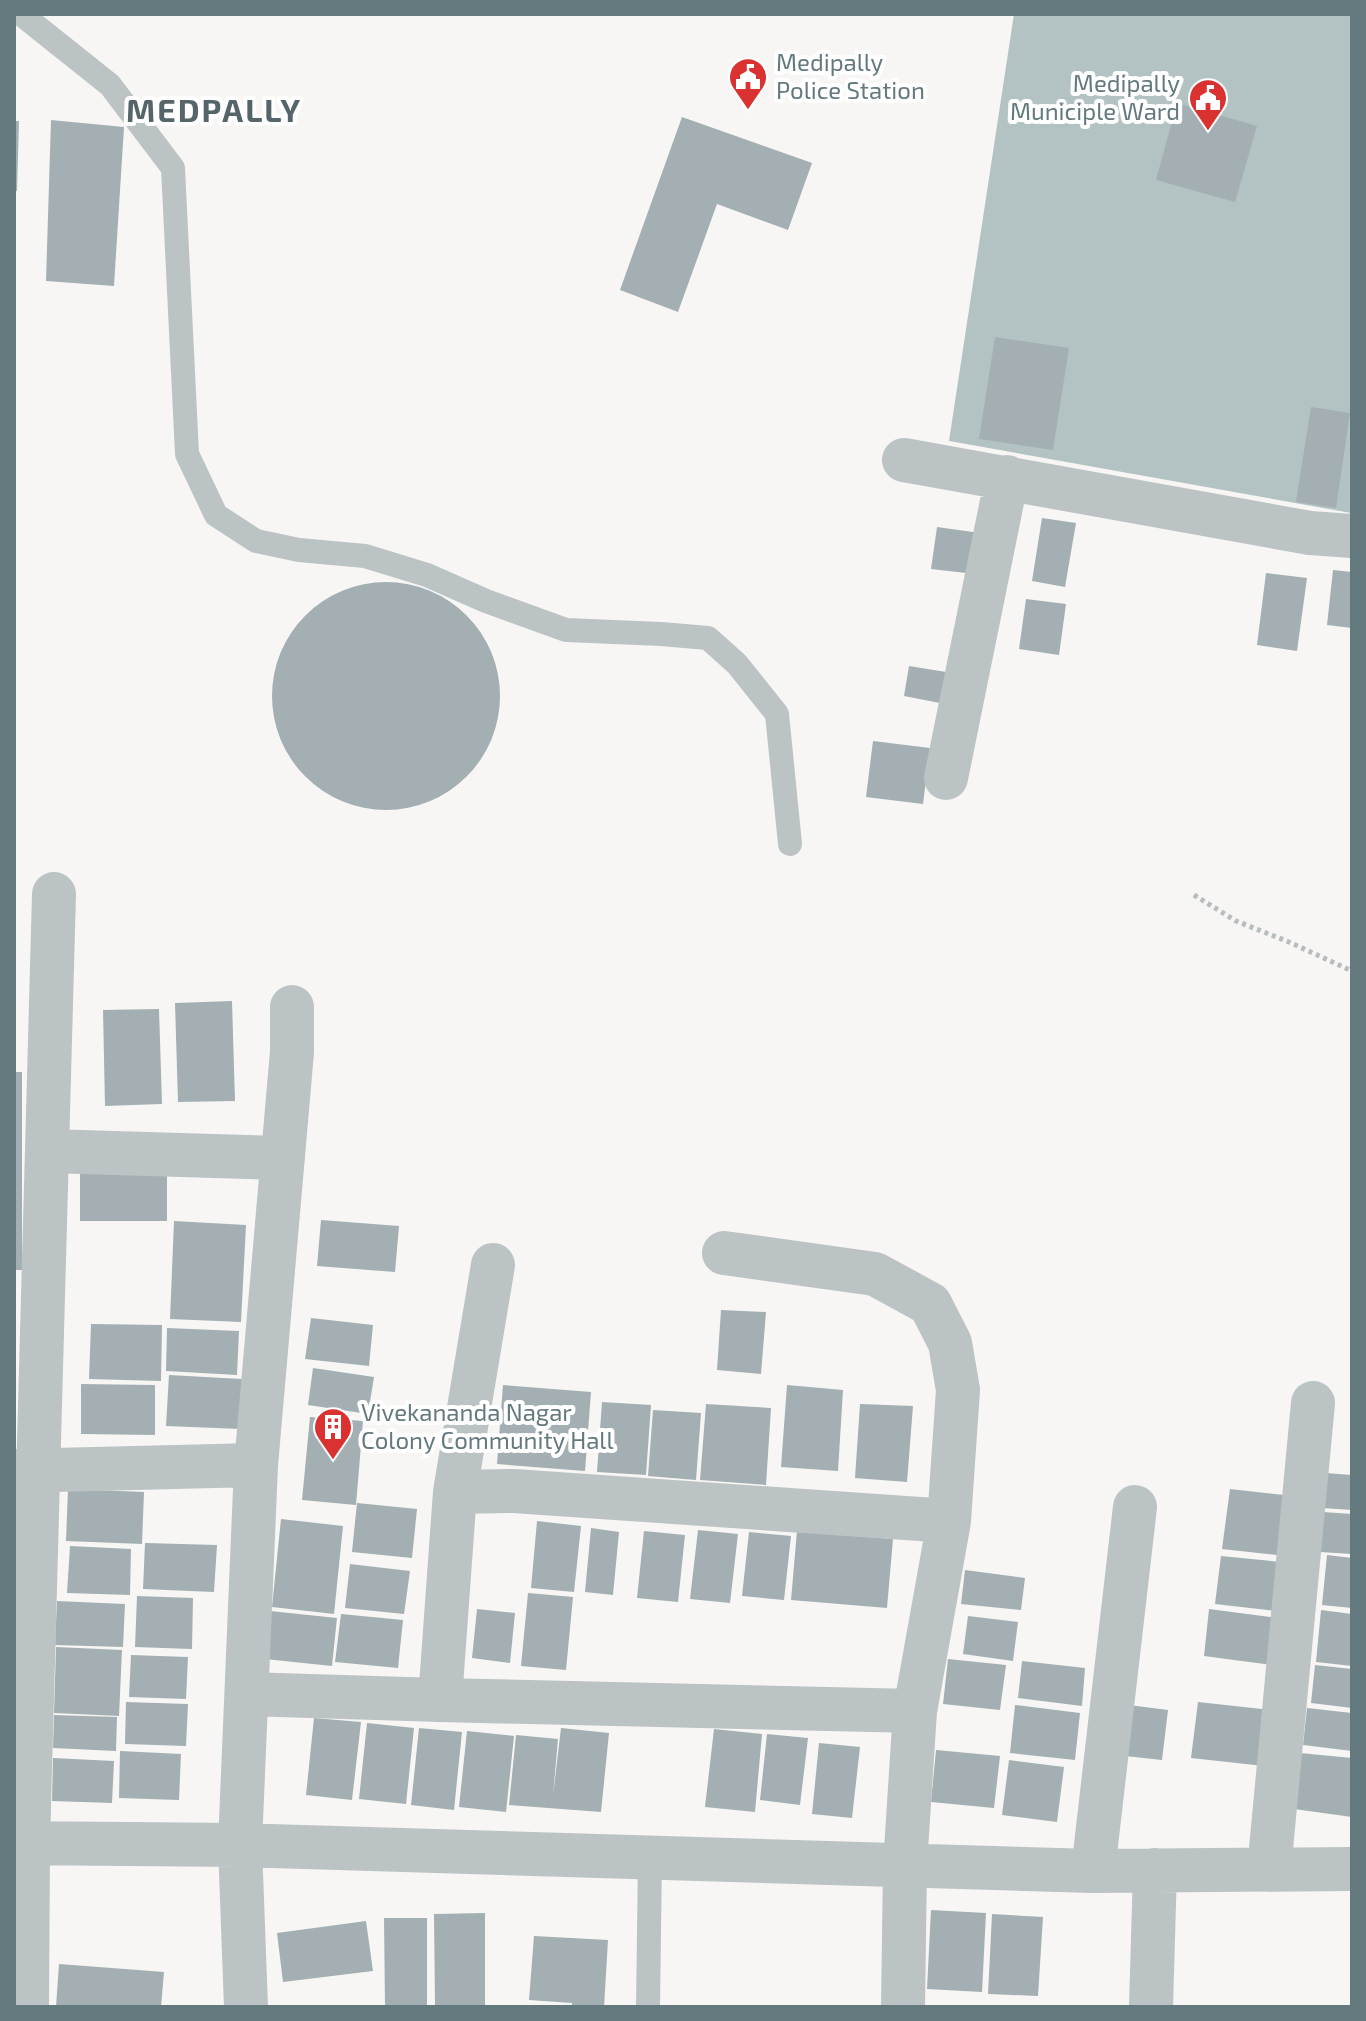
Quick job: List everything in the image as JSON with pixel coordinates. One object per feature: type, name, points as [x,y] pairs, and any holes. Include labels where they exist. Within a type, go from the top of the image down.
[{"type":"street","points":[[904,460],[1310,533],[1352,536]]},
{"type":"street","points":[[946,778],[1007,477]]},
{"type":"street","points":[[27,2007],[21,1843],[26,1471],[47,1151],[54,894]]},
{"type":"street","points":[[246,2007],[240,1845],[256,1465],[292,1052],[292,1007]]},
{"type":"street","points":[[47,1151],[283,1158]]},
{"type":"street","points":[[724,1253],[875,1274],[930,1304],[950,1343],[958,1390],[949,1521],[915,1711],[905,1865],[903,2007]]},
{"type":"street","points":[[440,1700],[455,1492],[493,1265]]},
{"type":"street","points":[[1269,1870],[1313,1403]]},
{"type":"street","points":[[26,1471],[256,1465]]},
{"type":"street","points":[[455,1492],[514,1491],[949,1521]]},
{"type":"street","points":[[1093,1871],[1135,1507]]},
{"type":"street","points":[[247,1694],[915,1711]]},
{"type":"street","points":[[21,1843],[240,1845],[1093,1871],[1352,1869]]},
{"type":"street","points":[[1151,2007],[1155,1870]]},
{"type":"lane","points":[[21,14],[110,85],[173,168],[187,454],[216,515],[256,541],[299,550],[365,556],[427,575],[486,601],[566,630],[708,638],[737,664],[777,714],[790,844]]},
{"type":"lane","points":[[648,2007],[650,1858]]},
{"type":"path","points":[[1194,895],[1236,921],[1352,971]]},
{"type":"shaded area","name":"Medipally Municiple Ward","points":[[1014,14],[1352,14],[1351,513],[949,441]]},
{"type":"building","points":[[1177,103],[1257,126],[1235,202],[1156,180]]},
{"type":"building","points":[[682,117],[812,163],[788,230],[717,204],[678,312],[620,290]]},
{"type":"building","points":[[51,120],[124,127],[114,286],[46,281]]},
{"type":"building","points":[[14,121],[19,121],[17,191],[14,191]]},
{"type":"building","points":[[995,337],[1069,348],[1053,450],[979,439]]},
{"type":"building","points":[[1311,407],[1350,413],[1336,508],[1296,502]]},
{"type":"building","points":[[1042,518],[1076,523],[1065,587],[1032,581]]},
{"type":"building","points":[[937,527],[980,533],[975,574],[931,569]]},
{"type":"building","points":[[1333,570],[1352,572],[1352,628],[1327,625]]},
{"type":"building","points":[[1266,573],[1307,578],[1297,651],[1257,645]]},
{"type":"building","points":[[386,582],[408,584],[430,591],[449,601],[466,616],[481,633],[491,652],[498,674],[498,718],[491,740],[481,759],[466,776],[449,791],[430,801],[408,808],[386,810],[364,808],[342,801],[323,791],[306,776],[291,759],[281,740],[274,718],[272,696],[274,674],[281,652],[291,633],[306,616],[323,601],[342,591],[364,584]]},
{"type":"building","points":[[1026,599],[1066,604],[1059,655],[1019,649]]},
{"type":"building","points":[[909,666],[946,672],[940,703],[904,696]]},
{"type":"building","points":[[873,741],[930,748],[923,804],[866,797]]},
{"type":"building","points":[[232,1001],[235,1101],[178,1102],[175,1003]]},
{"type":"building","points":[[159,1009],[162,1104],[105,1106],[103,1010]]},
{"type":"building","points":[[14,1072],[22,1072],[22,1270],[14,1270]]},
{"type":"building","points":[[80,1169],[167,1169],[167,1221],[80,1221]]},
{"type":"building","points":[[321,1220],[399,1226],[395,1272],[317,1266]]},
{"type":"building","points":[[174,1221],[246,1225],[241,1322],[170,1319]]},
{"type":"building","points":[[721,1310],[766,1312],[761,1374],[717,1370]]},
{"type":"building","points":[[311,1318],[373,1325],[369,1366],[305,1359]]},
{"type":"building","points":[[91,1324],[162,1325],[161,1381],[89,1379]]},
{"type":"building","points":[[167,1328],[239,1331],[237,1375],[166,1371]]},
{"type":"building","points":[[313,1368],[374,1377],[368,1414],[308,1405]]},
{"type":"building","points":[[169,1375],[242,1379],[241,1429],[166,1426]]},
{"type":"building","points":[[81,1384],[155,1385],[155,1435],[81,1434]]},
{"type":"building","points":[[503,1385],[591,1392],[585,1471],[497,1464]]},
{"type":"building","points":[[787,1385],[843,1390],[838,1471],[781,1467]]},
{"type":"building","points":[[602,1402],[651,1405],[646,1475],[597,1472]]},
{"type":"building","points":[[706,1404],[771,1408],[766,1485],[700,1480]]},
{"type":"building","points":[[860,1404],[913,1406],[907,1482],[855,1478]]},
{"type":"building","points":[[653,1410],[701,1413],[696,1480],[648,1476]]},
{"type":"building","name":"Vivekananda Nagar Colony Community Hall","points":[[310,1417],[363,1421],[356,1505],[302,1500]]},
{"type":"building","points":[[1325,1473],[1352,1475],[1352,1510],[1322,1508]]},
{"type":"building","points":[[68,1489],[144,1492],[142,1544],[66,1541]]},
{"type":"building","points":[[1230,1489],[1284,1495],[1277,1555],[1222,1549]]},
{"type":"building","points":[[357,1503],[417,1509],[412,1558],[352,1552]]},
{"type":"building","points":[[1323,1512],[1352,1514],[1352,1554],[1320,1552]]},
{"type":"building","points":[[281,1519],[343,1526],[334,1614],[272,1607]]},
{"type":"building","points":[[537,1521],[581,1526],[574,1592],[531,1588]]},
{"type":"building","points":[[591,1528],[619,1532],[613,1595],[585,1592]]},
{"type":"building","points":[[698,1530],[738,1534],[730,1603],[690,1599]]},
{"type":"building","points":[[644,1531],[685,1535],[678,1602],[637,1598]]},
{"type":"building","points":[[797,1531],[893,1539],[887,1608],[791,1600]]},
{"type":"building","points":[[749,1532],[791,1536],[784,1600],[742,1596]]},
{"type":"building","points":[[145,1543],[217,1545],[214,1592],[143,1589]]},
{"type":"building","points":[[70,1546],[131,1549],[130,1595],[67,1593]]},
{"type":"building","points":[[1327,1555],[1352,1558],[1352,1608],[1322,1605]]},
{"type":"building","points":[[1221,1556],[1281,1562],[1276,1611],[1215,1604]]},
{"type":"building","points":[[350,1564],[410,1571],[404,1614],[345,1608]]},
{"type":"building","points":[[965,1570],[1025,1578],[1021,1610],[961,1604]]},
{"type":"building","points":[[528,1593],[573,1597],[566,1670],[521,1666]]},
{"type":"building","points":[[137,1596],[193,1598],[192,1649],[135,1647]]},
{"type":"building","points":[[57,1601],[125,1604],[123,1647],[55,1645]]},
{"type":"building","points":[[477,1609],[515,1613],[510,1663],[472,1658]]},
{"type":"building","points":[[1209,1609],[1278,1618],[1272,1665],[1204,1656]]},
{"type":"building","points":[[1321,1610],[1352,1614],[1352,1666],[1316,1662]]},
{"type":"building","points":[[270,1611],[337,1618],[332,1666],[265,1659]]},
{"type":"building","points":[[341,1614],[403,1620],[398,1668],[335,1662]]},
{"type":"building","points":[[968,1616],[1018,1622],[1013,1661],[963,1654]]},
{"type":"building","points":[[56,1647],[122,1650],[119,1716],[54,1713]]},
{"type":"building","points":[[131,1655],[188,1657],[186,1699],[129,1697]]},
{"type":"building","points":[[948,1659],[1006,1665],[1000,1710],[943,1704]]},
{"type":"building","points":[[1022,1661],[1085,1668],[1082,1706],[1018,1698]]},
{"type":"building","points":[[1315,1665],[1352,1669],[1352,1708],[1311,1703]]},
{"type":"building","points":[[126,1702],[188,1704],[186,1746],[125,1744]]},
{"type":"building","points":[[1198,1702],[1271,1710],[1264,1766],[1191,1758]]},
{"type":"building","points":[[1121,1704],[1168,1710],[1162,1760],[1116,1755]]},
{"type":"building","points":[[1015,1705],[1080,1713],[1075,1760],[1010,1753]]},
{"type":"building","points":[[1307,1708],[1352,1713],[1352,1751],[1303,1745]]},
{"type":"building","points":[[54,1715],[117,1717],[116,1751],[53,1748]]},
{"type":"building","points":[[314,1718],[361,1722],[352,1800],[306,1795]]},
{"type":"building","points":[[367,1723],[414,1728],[406,1804],[359,1799]]},
{"type":"building","points":[[419,1728],[462,1732],[454,1810],[411,1805]]},
{"type":"building","points":[[561,1728],[609,1733],[601,1812],[509,1805],[516,1735],[558,1739],[553,1796]]},
{"type":"building","points":[[714,1729],[762,1734],[755,1812],[705,1807]]},
{"type":"building","points":[[467,1731],[514,1736],[506,1812],[459,1807]]},
{"type":"building","points":[[767,1734],[808,1738],[800,1805],[760,1800]]},
{"type":"building","points":[[819,1743],[860,1747],[852,1818],[812,1814]]},
{"type":"building","points":[[936,1750],[1000,1756],[994,1808],[931,1802]]},
{"type":"building","points":[[120,1751],[181,1754],[179,1800],[119,1798]]},
{"type":"building","points":[[1300,1753],[1352,1758],[1352,1817],[1294,1809]]},
{"type":"building","points":[[53,1758],[114,1761],[112,1803],[52,1801]]},
{"type":"building","points":[[1009,1760],[1064,1767],[1057,1822],[1002,1815]]},
{"type":"building","points":[[931,1910],[986,1913],[982,1992],[927,1989]]},
{"type":"building","points":[[485,1913],[485,2007],[435,2007],[434,1914]]},
{"type":"building","points":[[992,1914],[1043,1917],[1038,1996],[988,1994]]},
{"type":"building","points":[[384,1918],[427,1918],[427,2007],[385,2007]]},
{"type":"building","points":[[366,1921],[373,1971],[283,1982],[277,1933]]},
{"type":"building","points":[[534,1936],[608,1940],[604,2007],[572,2007],[572,2003],[529,2000]]},
{"type":"building","points":[[59,1964],[164,1972],[161,2007],[56,2007]]},
{"type":"place","name":"Medipally Police Station","points":[[748,111]]},
{"type":"place","name":"Medipally Municiple Ward","points":[[1208,132]]},
{"type":"place","name":"Vivekananda Nagar Colony Community Hall","points":[[333,1461]]},
{"type":"district","name":"MEDPALLY","points":[[214,111]]}]
